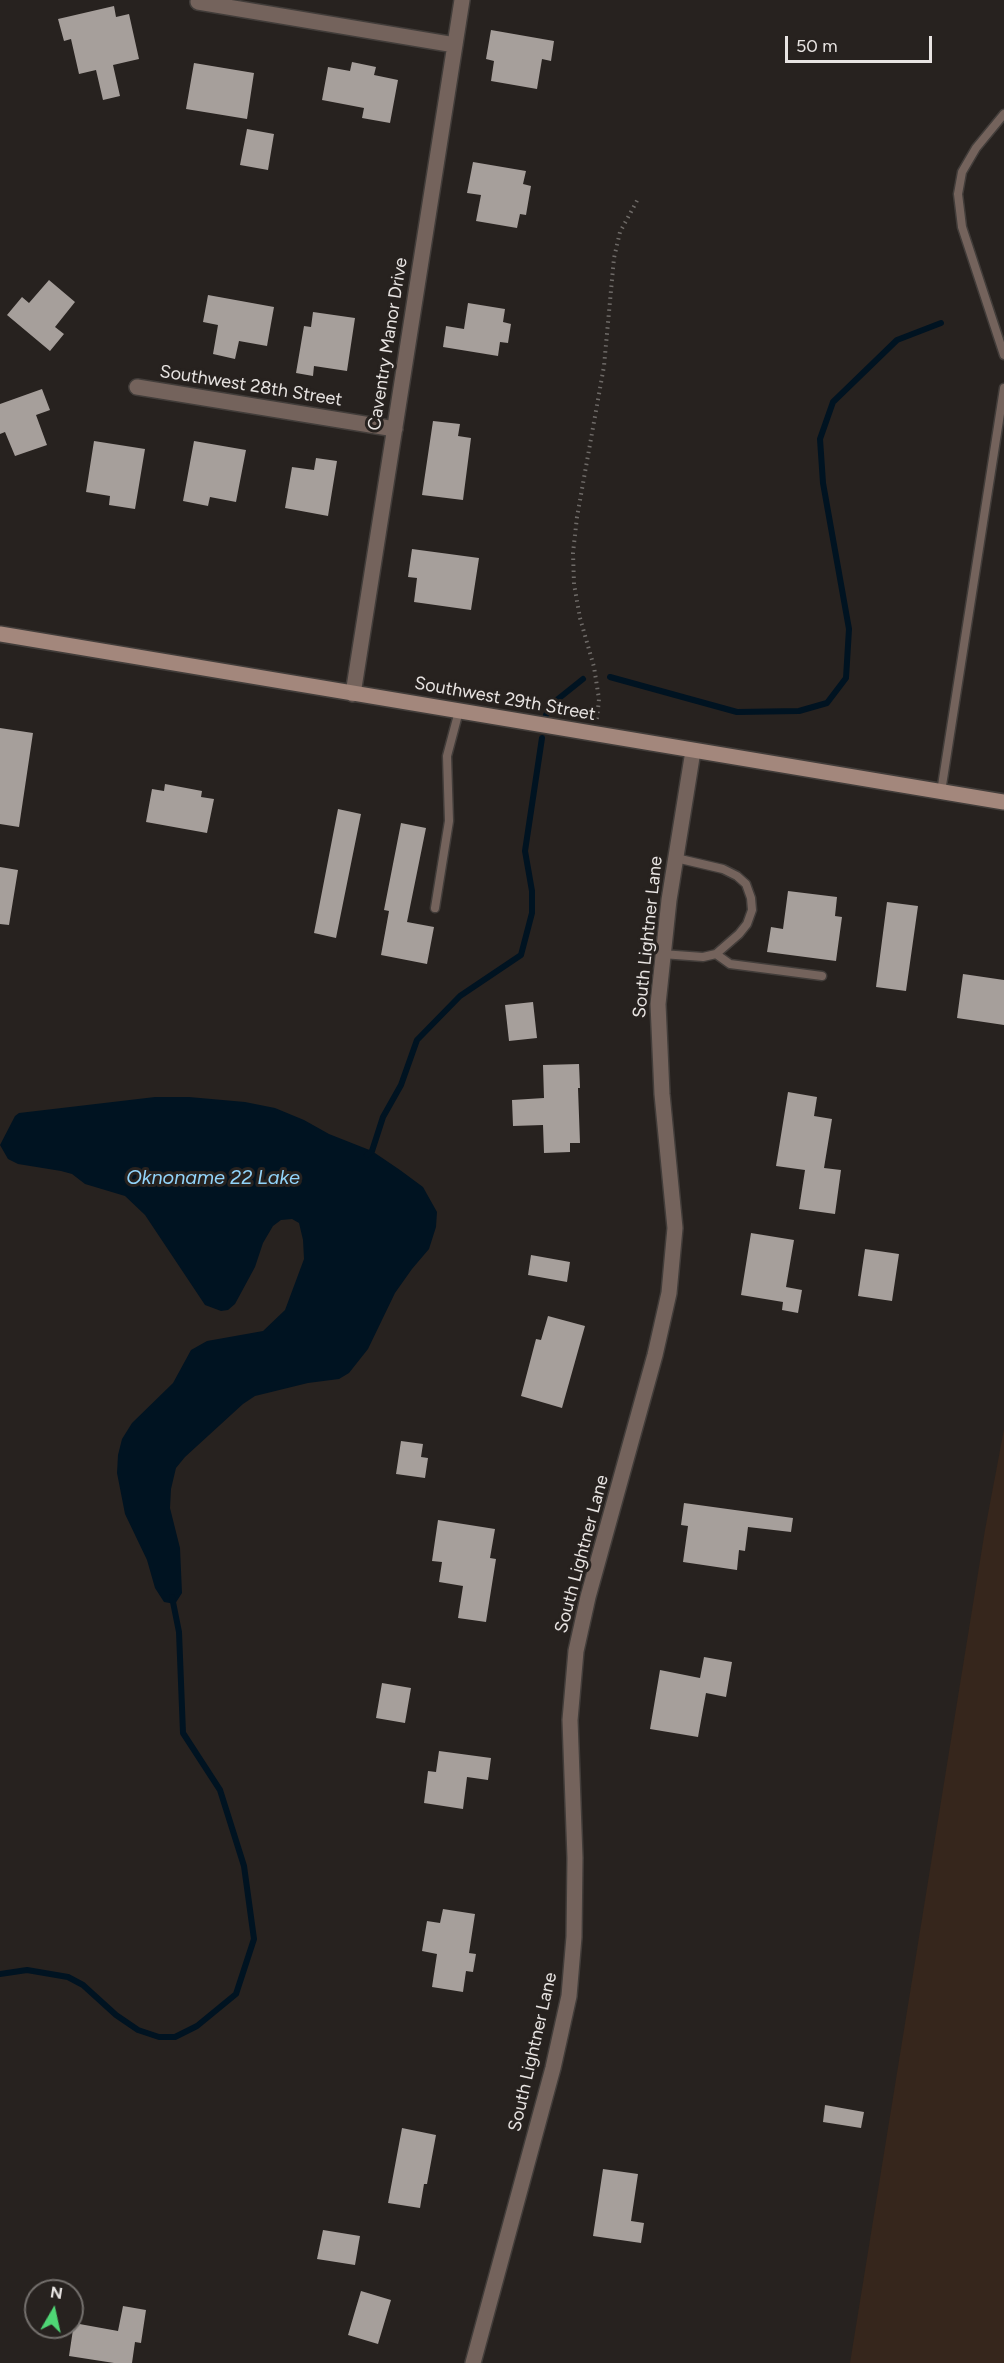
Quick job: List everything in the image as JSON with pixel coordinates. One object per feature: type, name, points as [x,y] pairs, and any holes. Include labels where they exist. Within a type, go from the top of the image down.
[{"type":"street","name":"Caventry Manor Drive","points":[[353,694],[462,0]]},
{"type":"street","points":[[198,2],[455,45]]},
{"type":"street","name":"Southwest 28th Street","points":[[137,387],[395,429]]},
{"type":"street","name":"Southwest 29th Street","points":[[0,634],[1004,802]]},
{"type":"street","name":"South Lightner Lane","points":[[473,2363],[569,1996],[574,1937],[575,1858],[570,1720],[576,1651],[588,1597],[638,1421],[669,1293],[675,1228],[658,1035],[658,1004],[675,858],[693,751]]},
{"type":"lane","points":[[1004,114],[976,148],[962,172],[958,194],[962,227],[1004,355]]},
{"type":"lane","points":[[940,792],[1004,388]]},
{"type":"lane","points":[[435,908],[449,821],[447,756],[459,711]]},
{"type":"lane","points":[[663,954],[703,957],[716,954],[739,934],[747,924],[752,910],[746,884],[737,876],[723,869],[675,858]]},
{"type":"lane","points":[[716,954],[730,963],[822,976]]},
{"type":"path","points":[[595,734],[599,699],[594,667],[580,618],[573,553],[577,517],[604,366],[614,258],[620,232],[639,197]]},
{"type":"shaded area","points":[[1004,1429],[1004,2363],[850,2363],[985,1530]]},
{"type":"water","name":"Oknoname 22 Lake","points":[[155,1097],[189,1097],[245,1102],[275,1108],[329,1134],[372,1151],[423,1187],[437,1212],[436,1227],[429,1249],[395,1293],[368,1349],[349,1373],[339,1379],[308,1383],[255,1396],[243,1404],[176,1468],[171,1489],[170,1508],[180,1548],[182,1593],[175,1604],[164,1602],[155,1588],[147,1560],[125,1514],[117,1473],[122,1439],[132,1423],[173,1383],[191,1350],[207,1341],[263,1331],[285,1310],[304,1259],[299,1223],[292,1219],[281,1220],[273,1226],[235,1304],[228,1310],[221,1311],[205,1305],[145,1215],[125,1196],[85,1184],[72,1174],[18,1164],[8,1159],[0,1145],[15,1116],[19,1113]]},
{"type":"building","points":[[114,6],[116,17],[129,14],[139,59],[113,65],[120,96],[103,100],[96,70],[79,74],[71,39],[64,41],[58,19]]},
{"type":"building","points":[[491,30],[554,41],[551,61],[542,59],[537,89],[491,81],[494,61],[486,59]]},
{"type":"building","points":[[352,62],[376,67],[374,75],[398,80],[390,123],[362,118],[364,108],[322,100],[328,67],[350,71]]},
{"type":"building","points":[[194,63],[254,73],[247,119],[186,109]]},
{"type":"building","points":[[247,129],[274,134],[268,170],[240,165]]},
{"type":"building","points":[[473,162],[526,171],[523,184],[531,186],[526,215],[520,214],[517,228],[476,221],[481,195],[467,193]]},
{"type":"building","points":[[49,280],[75,302],[55,327],[64,334],[50,351],[7,315],[22,297],[29,303]]},
{"type":"building","points":[[208,295],[274,307],[267,346],[239,341],[235,359],[213,354],[218,325],[203,322]]},
{"type":"building","points":[[468,303],[505,309],[503,322],[511,324],[508,343],[500,342],[498,356],[443,347],[446,326],[464,329]]},
{"type":"building","points":[[313,312],[355,318],[347,371],[314,366],[313,376],[296,373],[304,326],[311,327]]},
{"type":"building","points":[[42,389],[50,410],[36,415],[47,445],[15,456],[5,432],[0,434],[0,404]]},
{"type":"building","points":[[433,421],[460,424],[458,436],[471,438],[463,500],[422,495]]},
{"type":"building","points":[[94,441],[145,449],[135,509],[109,505],[110,496],[86,492]]},
{"type":"building","points":[[194,441],[246,450],[236,502],[210,497],[208,506],[183,501]]},
{"type":"building","points":[[316,458],[337,461],[328,516],[285,508],[292,467],[314,470]]},
{"type":"building","points":[[412,549],[479,558],[471,610],[414,602],[417,578],[408,577]]},
{"type":"building","points":[[0,728],[33,733],[19,827],[0,824]]},
{"type":"building","points":[[165,784],[202,791],[201,797],[214,799],[207,833],[146,822],[152,789],[164,791]]},
{"type":"building","points":[[338,809],[361,814],[336,938],[314,933]]},
{"type":"building","points":[[401,823],[426,828],[407,922],[434,927],[427,964],[381,955],[389,911],[384,910]]},
{"type":"building","points":[[0,867],[18,870],[9,925],[0,924]]},
{"type":"building","points":[[788,891],[837,897],[835,916],[842,917],[836,961],[767,952],[771,927],[783,929]]},
{"type":"building","points":[[887,902],[918,906],[906,991],[876,987]]},
{"type":"building","points":[[963,974],[1004,980],[1004,1025],[957,1018]]},
{"type":"building","points":[[533,1002],[537,1038],[509,1041],[505,1005]]},
{"type":"building","points":[[579,1064],[580,1143],[570,1143],[570,1152],[544,1153],[543,1125],[513,1126],[512,1100],[544,1098],[543,1065]]},
{"type":"building","points":[[788,1092],[817,1097],[814,1116],[832,1119],[824,1168],[841,1170],[835,1214],[799,1209],[805,1170],[776,1166]]},
{"type":"building","points":[[751,1233],[794,1240],[786,1287],[802,1290],[798,1313],[782,1310],[783,1302],[741,1295]]},
{"type":"building","points":[[865,1249],[899,1254],[892,1301],[858,1296]]},
{"type":"building","points":[[531,1255],[570,1262],[567,1282],[528,1275]]},
{"type":"building","points":[[548,1316],[585,1326],[562,1408],[521,1396],[536,1339],[541,1340]]},
{"type":"building","points":[[401,1441],[423,1444],[421,1457],[428,1458],[425,1478],[396,1474]]},
{"type":"building","points":[[684,1503],[793,1518],[791,1532],[748,1527],[745,1551],[739,1550],[737,1570],[683,1562],[688,1526],[681,1525]]},
{"type":"building","points":[[438,1520],[495,1529],[490,1558],[496,1559],[486,1622],[458,1618],[463,1586],[439,1582],[442,1562],[432,1561]]},
{"type":"building","points":[[704,1657],[732,1662],[726,1697],[706,1693],[698,1737],[650,1729],[660,1670],[700,1678]]},
{"type":"building","points":[[382,1683],[411,1688],[405,1723],[376,1718]]},
{"type":"building","points":[[439,1751],[491,1758],[488,1780],[467,1777],[463,1809],[424,1803],[428,1771],[436,1772]]},
{"type":"building","points":[[443,1909],[475,1914],[469,1953],[476,1954],[473,1972],[466,1971],[463,1992],[432,1987],[437,1954],[422,1951],[427,1921],[440,1923]]},
{"type":"building","points":[[825,2105],[864,2112],[861,2128],[823,2122]]},
{"type":"building","points":[[402,2128],[436,2135],[420,2208],[388,2203]]},
{"type":"building","points":[[603,2169],[638,2174],[631,2221],[644,2223],[641,2243],[593,2236]]},
{"type":"building","points":[[323,2230],[360,2236],[355,2265],[317,2259]]},
{"type":"building","points":[[361,2291],[391,2300],[378,2344],[348,2335]]},
{"type":"building","points":[[123,2306],[146,2310],[141,2343],[135,2342],[132,2363],[114,2363],[69,2356],[72,2339],[84,2339],[84,2325],[118,2331]]},
{"type":"waterway","points":[[610,677],[737,712],[799,711],[827,703],[846,678],[849,629],[823,483],[820,439],[833,402],[897,340],[941,323]]},
{"type":"waterway","points":[[546,715],[553,703],[583,679]]},
{"type":"waterway","points":[[367,1155],[372,1151],[383,1117],[401,1085],[417,1040],[460,996],[521,955],[532,913],[532,891],[525,851],[542,738]]},
{"type":"waterway","points":[[0,1974],[27,1970],[68,1977],[83,1985],[116,2015],[138,2030],[159,2037],[175,2037],[197,2026],[236,1994],[254,1939],[244,1866],[220,1790],[183,1733],[179,1632],[172,1597]]}]
